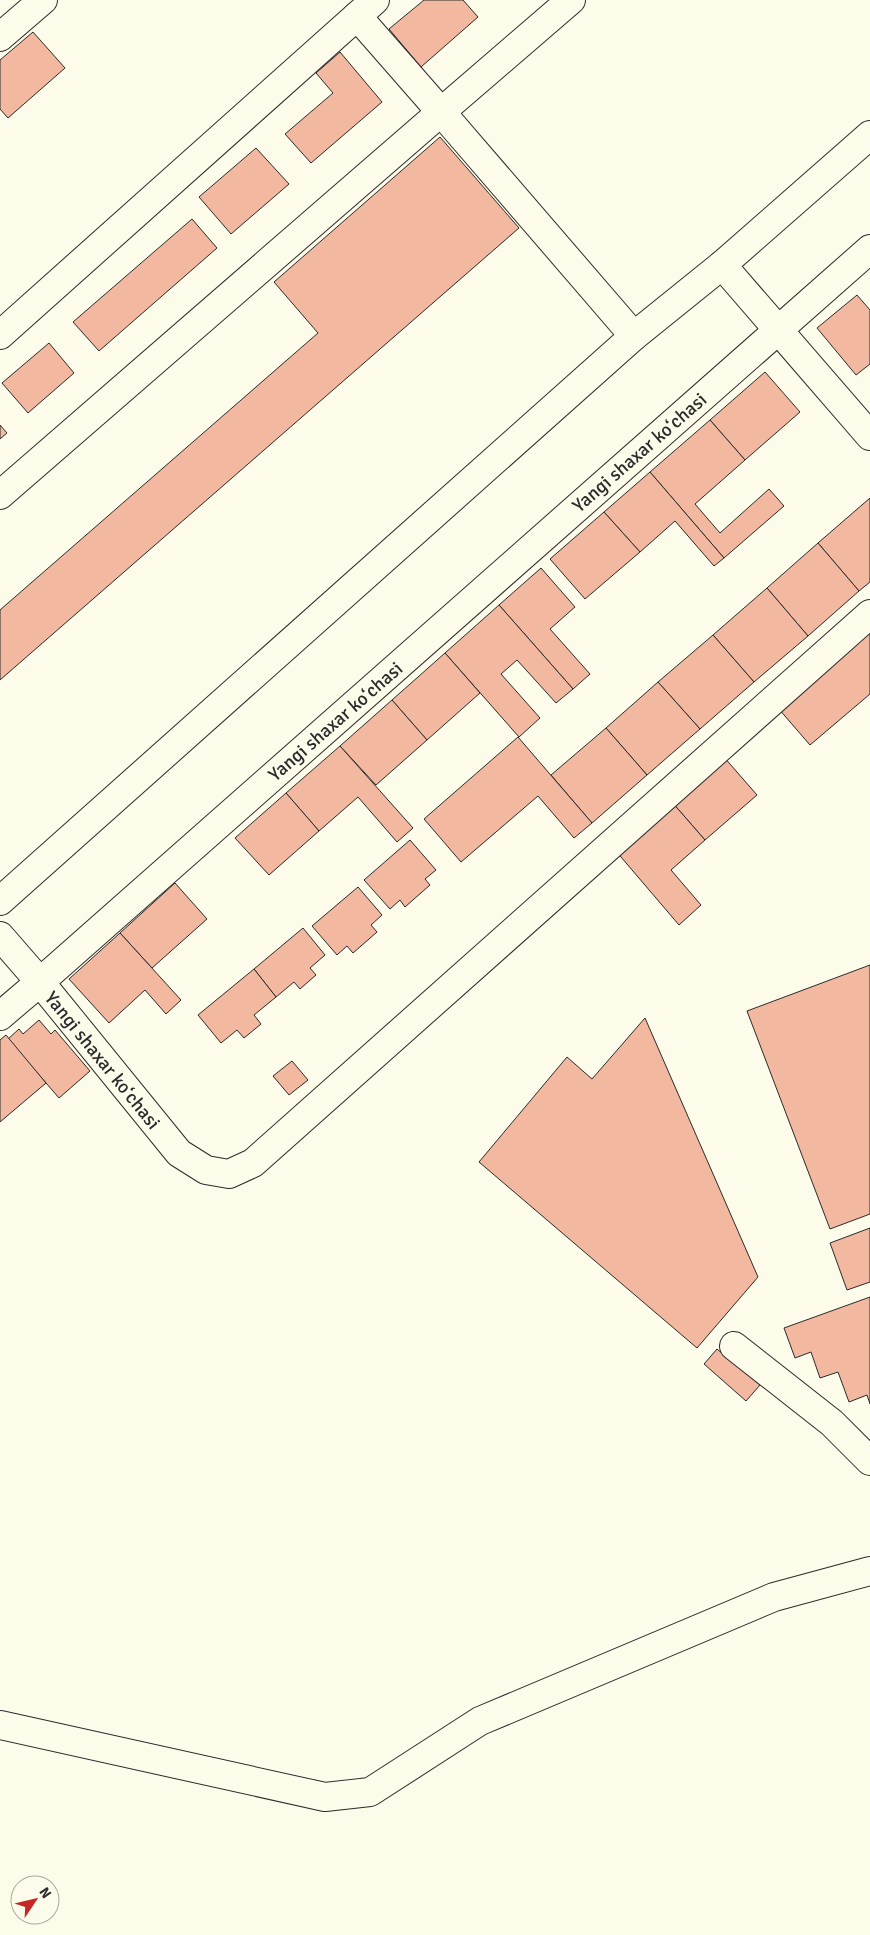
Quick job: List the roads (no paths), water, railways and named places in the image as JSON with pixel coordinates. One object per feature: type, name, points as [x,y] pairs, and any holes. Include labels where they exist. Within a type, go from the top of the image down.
[{"type":"street","points":[[0,37],[43,0]]},
{"type":"street","points":[[0,495],[571,0]]},
{"type":"street","points":[[0,335],[366,8],[441,112],[634,336]]},
{"type":"street","points":[[0,901],[634,336],[722,266],[870,135]]},
{"type":"street","name":"Yangi shaxar koʻchasi","points":[[870,250],[778,329],[40,982],[179,1153],[206,1170],[230,1174],[253,1163],[870,614]]},
{"type":"street","points":[[722,266],[870,436]]},
{"type":"street","points":[[0,936],[40,982],[0,1016]]},
{"type":"street","points":[[734,1346],[832,1423],[870,1461]]},
{"type":"street","points":[[0,1725],[325,1797],[370,1792],[480,1721],[774,1597],[870,1571]]}]
